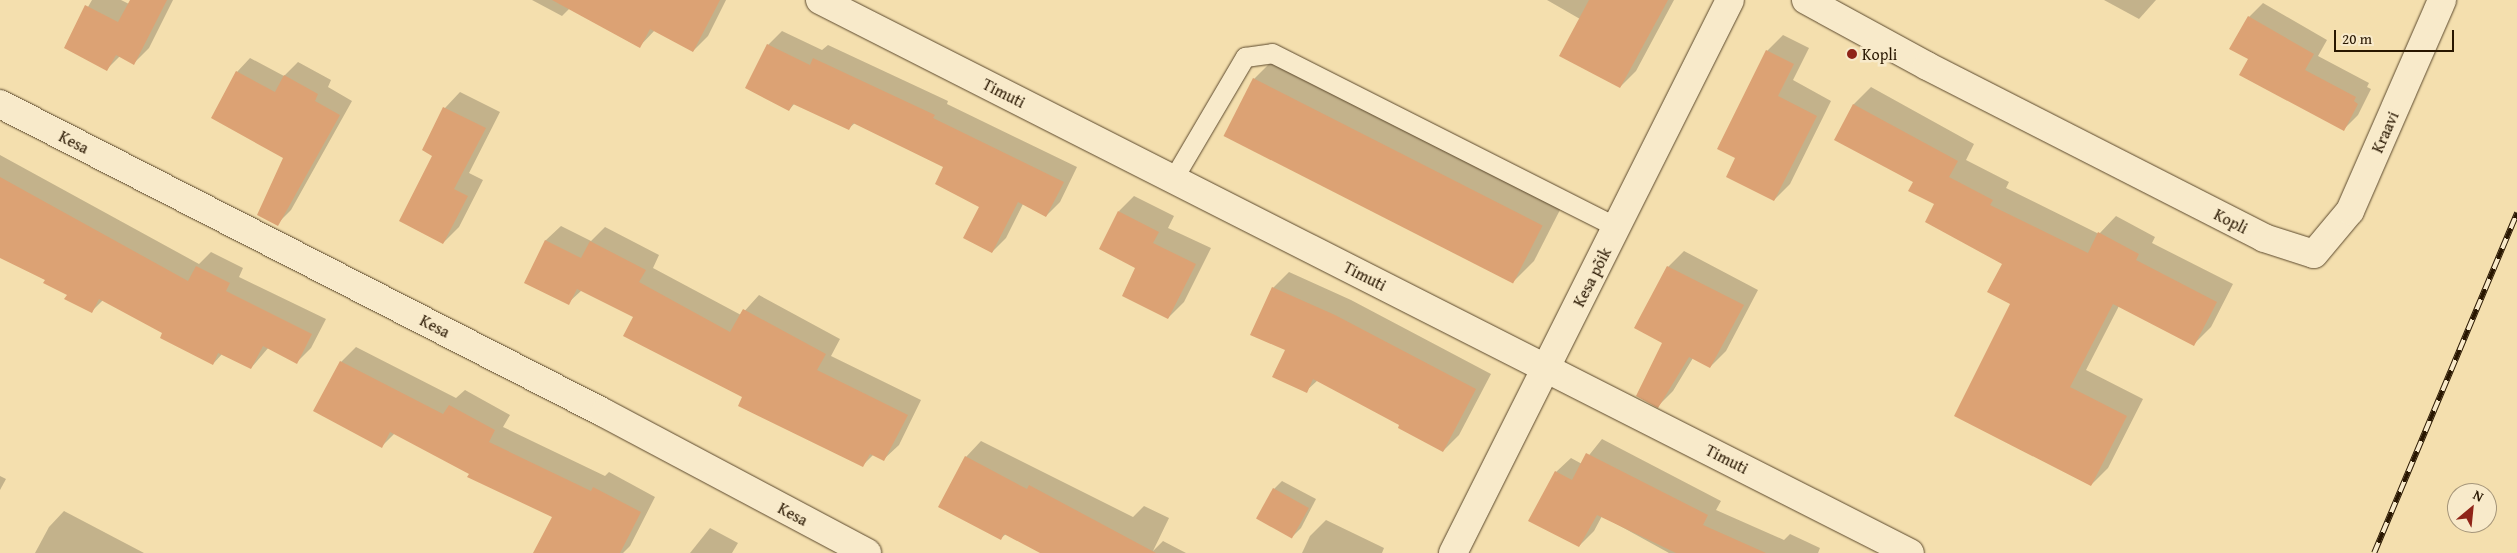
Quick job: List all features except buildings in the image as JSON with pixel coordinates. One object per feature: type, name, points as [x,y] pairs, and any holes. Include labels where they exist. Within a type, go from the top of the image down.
[{"type":"street","name":"Timuti","points":[[820,0],[1910,553]]},
{"type":"street","name":"Kesa põik","points":[[1453,553],[1730,0]]},
{"type":"street","name":"Kopli","points":[[1806,0],[1927,66],[2264,238],[2314,254]]},
{"type":"street","name":"Kraavi","points":[[2314,254],[2350,211],[2442,0]]},
{"type":"street","name":"Kesa","points":[[0,104],[604,413],[867,553]]},
{"type":"lane","points":[[1174,179],[1245,57],[1272,53],[1617,227]]},
{"type":"railway","points":[[2374,553],[2517,213]]},
{"type":"place","name":"Kopli","points":[[1852,54]]}]
